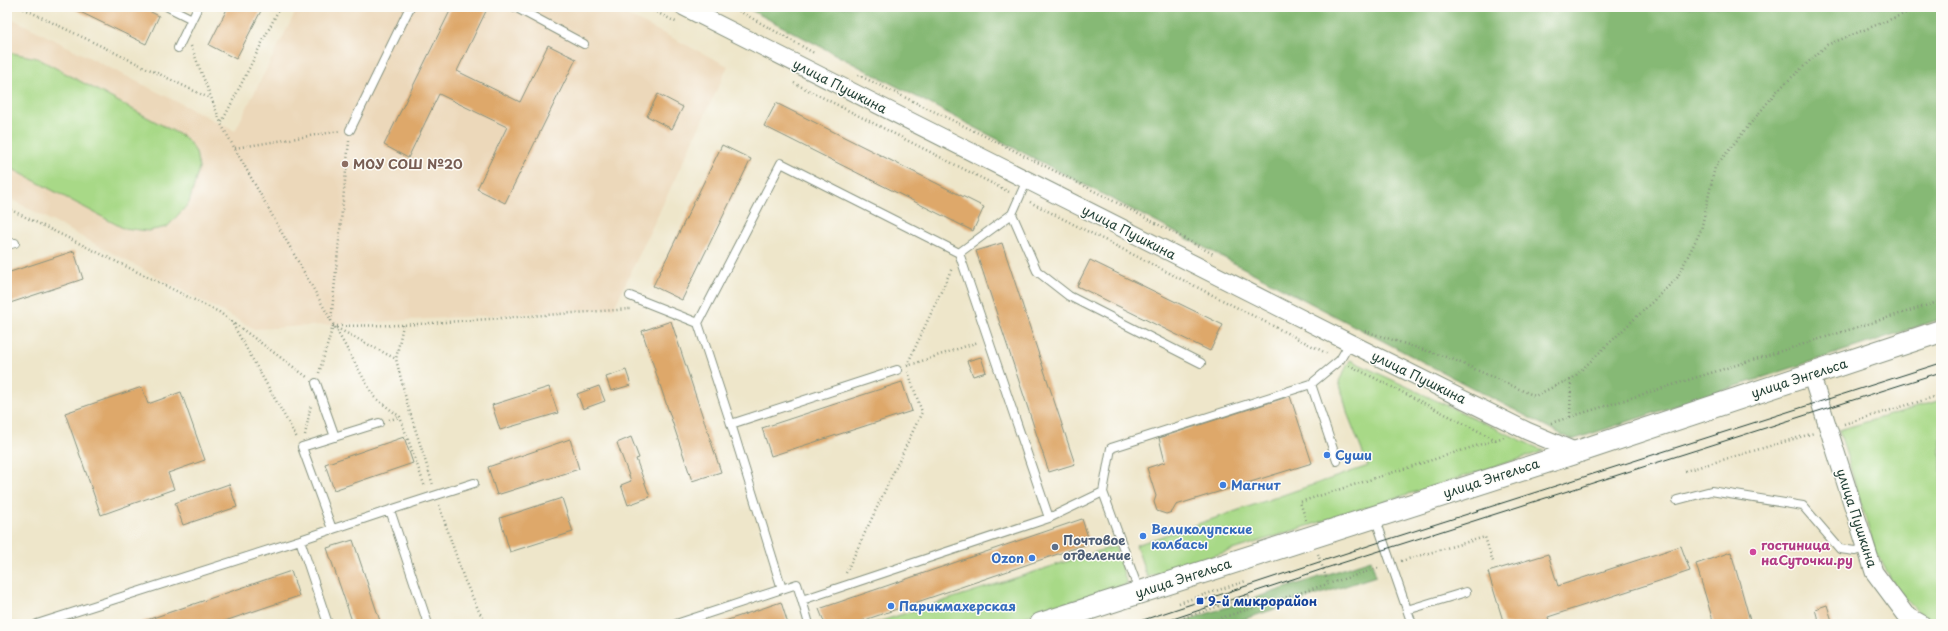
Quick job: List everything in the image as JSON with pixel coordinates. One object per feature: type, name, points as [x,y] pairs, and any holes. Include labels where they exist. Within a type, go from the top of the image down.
[{"type":"main road","name":"улица Энгельса","points":[[1041,624],[1374,515],[1576,452],[1941,331]]},
{"type":"street","name":"улица Пушкина","points":[[684,7],[1350,343],[1527,431],[1576,452]]},
{"type":"street","name":"улица Пушкина","points":[[1811,374],[1865,548],[1874,572],[1906,614],[1922,624]]},
{"type":"lane","points":[[168,7],[192,19]]},
{"type":"lane","points":[[178,48],[198,7]]},
{"type":"lane","points":[[350,130],[410,7]]},
{"type":"lane","points":[[515,7],[584,44]]},
{"type":"lane","points":[[782,589],[698,323],[781,163],[959,253],[1049,518]]},
{"type":"lane","points":[[959,253],[1012,214],[1027,180]]},
{"type":"lane","points":[[1012,214],[1037,271],[1069,296],[1201,363]]},
{"type":"lane","points":[[630,296],[698,323]]},
{"type":"lane","points":[[1139,592],[1103,492],[1111,448],[1311,384],[1340,360],[1350,343]]},
{"type":"lane","points":[[730,424],[896,370]]},
{"type":"lane","points":[[316,383],[335,437]]},
{"type":"lane","points":[[1311,384],[1337,461]]},
{"type":"lane","points":[[332,529],[302,448],[379,423]]},
{"type":"lane","points":[[37,624],[474,483]]},
{"type":"lane","points":[[1677,500],[1711,491],[1803,506],[1840,549],[1855,552],[1865,548]]},
{"type":"lane","points":[[802,600],[1049,518],[1103,492]]},
{"type":"lane","points":[[390,510],[428,624]]},
{"type":"lane","points":[[1374,515],[1412,624]]},
{"type":"lane","points":[[300,540],[328,624]]},
{"type":"lane","points":[[676,624],[797,584],[809,624]]},
{"type":"lane","points":[[1407,610],[1466,592]]},
{"type":"path","points":[[20,7],[211,99]]},
{"type":"path","points":[[221,124],[280,7]]},
{"type":"path","points":[[646,7],[681,25]]},
{"type":"path","points":[[732,7],[817,54]]},
{"type":"path","points":[[1360,330],[1452,359],[1534,396],[1560,383],[1571,380],[1677,278],[1701,230],[1715,167],[1777,91],[1827,45],[1906,13],[1915,7]]},
{"type":"path","points":[[186,32],[221,124],[234,148],[374,397],[400,417],[464,579],[485,624]]},
{"type":"path","points":[[852,72],[982,134],[1125,206],[1219,257]]},
{"type":"path","points":[[787,79],[1496,440]]},
{"type":"path","points":[[234,148],[350,130],[331,322]]},
{"type":"path","points":[[7,208],[230,318],[316,383]]},
{"type":"path","points":[[839,588],[922,412],[907,367],[959,253]]},
{"type":"path","points":[[1306,520],[1300,502],[1941,301]]},
{"type":"path","points":[[333,326],[403,325],[659,308]]},
{"type":"path","points":[[230,318],[302,448]]},
{"type":"path","points":[[403,325],[396,359],[432,496]]},
{"type":"path","points":[[302,448],[316,383],[333,326]]},
{"type":"path","points":[[333,326],[396,359]]},
{"type":"path","points":[[907,367],[988,339]]},
{"type":"path","points":[[1570,417],[1571,380]]},
{"type":"path","points":[[1202,624],[1328,583],[1485,537],[1493,562]]},
{"type":"path","points":[[1317,552],[1328,583]]},
{"type":"path","points":[[1179,604],[1246,581]]},
{"type":"path","points":[[1184,618],[1250,596]]},
{"type":"shaded area","name":"МОУ СОШ №20","points":[[298,7],[611,7],[728,66],[614,308],[255,329],[7,197],[7,16],[235,131]]},
{"type":"green space","points":[[745,7],[1941,7],[1941,319],[1572,440]]},
{"type":"green space","points":[[7,52],[37,58],[186,138],[196,152],[199,168],[189,203],[167,227],[148,231],[123,228],[7,166]]},
{"type":"green space","points":[[1350,360],[1544,451],[1147,577],[1136,545],[1368,466],[1348,415],[1339,381]]},
{"type":"green space","points":[[1941,400],[1941,624],[1932,624],[1927,621],[1897,590],[1875,550],[1839,430]]},
{"type":"green space","points":[[1115,546],[1127,584],[1002,624],[872,624]]},
{"type":"green space","points":[[1371,560],[1376,576],[1229,624],[1175,624]]},
{"type":"building","points":[[70,7],[141,7],[159,16],[146,44]]},
{"type":"building","points":[[228,7],[263,7],[236,59],[209,45]]},
{"type":"building","points":[[452,7],[488,7],[457,71],[520,102],[548,45],[576,59],[505,203],[477,189],[507,127],[439,94],[408,158],[384,145]]},
{"type":"building","points":[[658,94],[683,107],[672,129],[647,116]]},
{"type":"building","points":[[776,103],[984,207],[973,231],[764,126]]},
{"type":"building","points":[[722,145],[751,159],[682,300],[653,286]]},
{"type":"building","points":[[1002,243],[1075,464],[1049,472],[976,251]]},
{"type":"building","points":[[74,251],[83,279],[7,304],[7,273]]},
{"type":"building","points":[[1090,260],[1223,325],[1210,351],[1077,286]]},
{"type":"building","points":[[671,321],[721,472],[692,481],[642,331]]},
{"type":"building","points":[[981,357],[986,372],[973,376],[967,361]]},
{"type":"building","points":[[626,370],[631,385],[611,391],[606,377]]},
{"type":"building","points":[[902,382],[912,411],[771,456],[762,428]]},
{"type":"building","points":[[599,386],[605,401],[583,409],[577,394]]},
{"type":"building","points":[[142,387],[148,404],[181,392],[205,460],[168,473],[174,489],[101,515],[65,413]]},
{"type":"building","points":[[549,387],[558,413],[500,430],[492,405]]},
{"type":"building","points":[[1290,396],[1312,463],[1176,505],[1172,512],[1166,514],[1157,511],[1154,502],[1156,496],[1147,468],[1165,462],[1159,438]]},
{"type":"building","points":[[404,437],[413,463],[334,490],[325,464]]},
{"type":"building","points":[[631,437],[639,458],[636,459],[650,497],[628,505],[621,485],[631,481],[617,443]]},
{"type":"building","points":[[570,439],[579,469],[497,495],[488,467]]},
{"type":"building","points":[[229,484],[237,507],[183,525],[175,503]]},
{"type":"building","points":[[562,498],[573,532],[510,552],[500,518]]},
{"type":"building","points":[[1082,519],[1090,543],[853,624],[825,624],[819,609]]},
{"type":"building","points":[[353,540],[381,624],[353,624],[327,548]]},
{"type":"building","points":[[1681,546],[1690,571],[1548,617],[1550,624],[1504,624],[1488,572],[1548,554],[1558,586]]},
{"type":"building","points":[[1731,552],[1751,624],[1714,624],[1696,564]]},
{"type":"building","points":[[291,571],[299,596],[216,624],[141,624],[141,622]]},
{"type":"building","points":[[781,602],[788,624],[722,624],[722,622]]},
{"type":"building","points":[[1827,605],[1833,624],[1819,624],[1815,609]]},
{"type":"tram line","points":[[1131,624],[1383,541],[1941,363]]},
{"type":"tram line","points":[[1158,624],[1323,569],[1941,372]]},
{"type":"place","name":"МОУ СОШ №20","points":[[345,164]]},
{"type":"place","name":"Суши","points":[[1327,455]]},
{"type":"place","name":"Магнит","points":[[1223,485]]},
{"type":"place","name":"Великолупские колбасы","points":[[1143,536]]},
{"type":"place","name":"Почтовое отделение","points":[[1055,547]]},
{"type":"place","name":"гостиница наСуточки.ру","points":[[1753,552]]},
{"type":"place","name":"Ozon","points":[[1032,558]]},
{"type":"place","name":"9-й микрорайон","points":[[1200,601]]},
{"type":"place","name":"Парикмахерская","points":[[891,606]]}]
